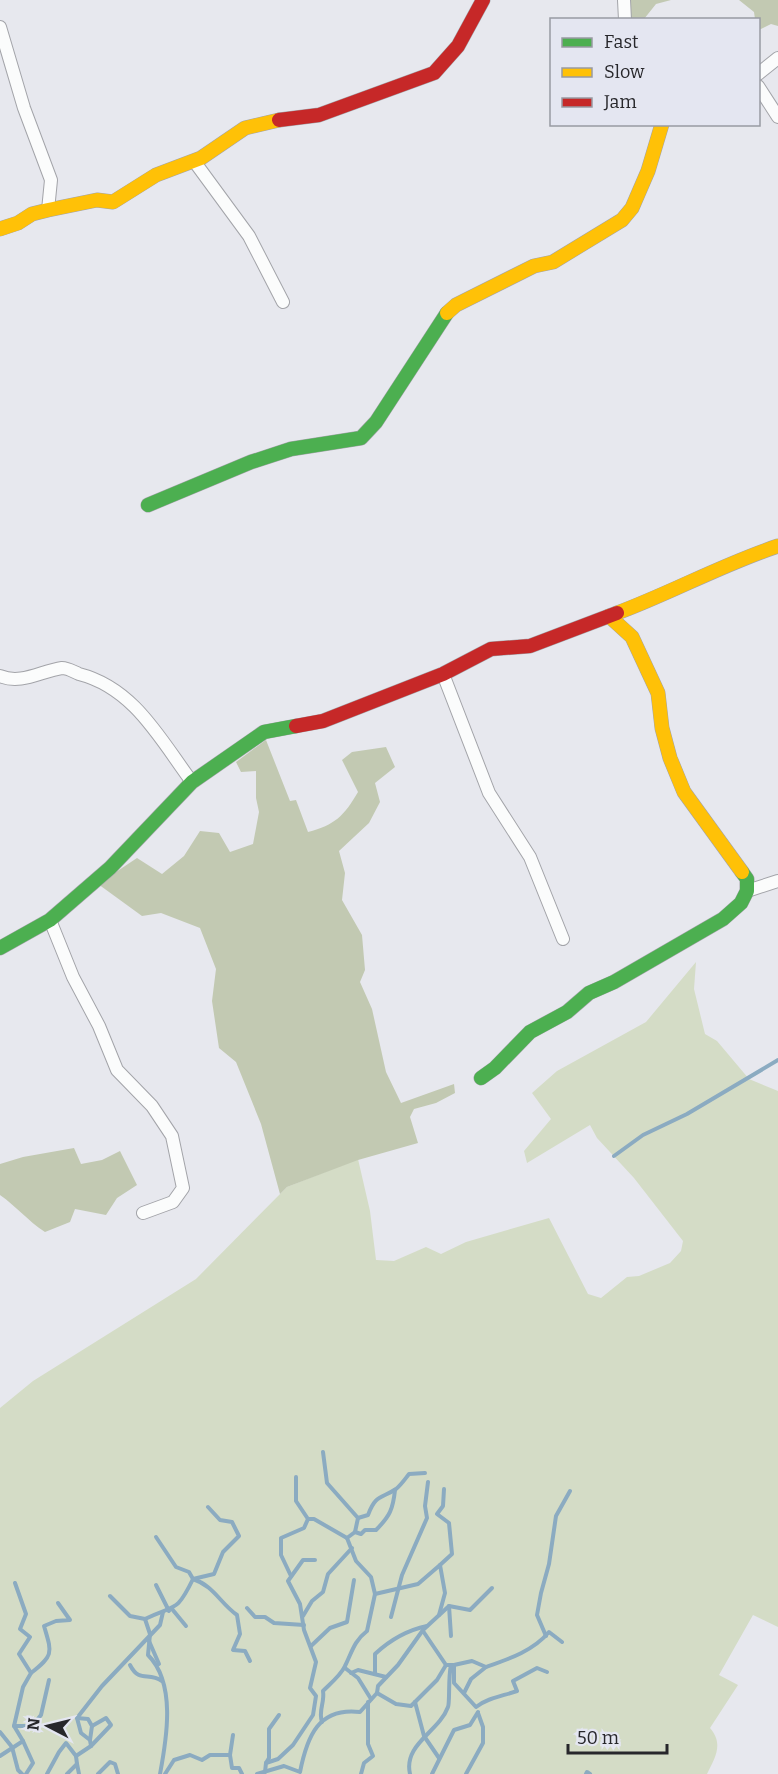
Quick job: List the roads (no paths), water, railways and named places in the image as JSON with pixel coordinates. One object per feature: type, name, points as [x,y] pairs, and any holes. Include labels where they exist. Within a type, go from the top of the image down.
[{"type":"street","points":[[0,229],[18,223],[32,214],[48,210],[97,200],[113,202],[156,175],[194,161],[245,128],[265,122],[319,115],[434,73],[458,46],[483,0]]},
{"type":"street","points":[[624,0],[625,18]]},
{"type":"street","points":[[0,27],[24,108],[51,180],[48,210]]},
{"type":"street","points":[[760,73],[778,58]]},
{"type":"street","points":[[760,88],[778,117]]},
{"type":"street","points":[[148,505],[251,462],[291,449],[361,438],[376,422],[442,319],[456,305],[534,266],[553,262],[622,220],[632,208],[648,171],[661,126]]},
{"type":"street","points":[[194,161],[249,236],[283,302]]},
{"type":"street","points":[[0,948],[50,920],[98,879],[192,782],[264,732],[323,721],[443,674],[491,649],[530,646],[663,596],[742,558],[778,546]]},
{"type":"street","points":[[481,1078],[495,1068],[530,1032],[567,1012],[589,993],[614,982],[723,919],[741,903],[747,891],[747,879],[730,852],[684,792],[670,758],[662,728],[658,693],[632,637],[609,616]]},
{"type":"street","points":[[0,676],[17,680],[65,668],[93,676],[124,694],[149,723],[192,782]]},
{"type":"street","points":[[443,674],[489,793],[530,857],[563,939]]},
{"type":"street","points":[[747,891],[778,880]]},
{"type":"street","points":[[50,920],[73,977],[99,1026],[117,1070],[152,1106],[172,1136],[183,1188],[173,1202],[143,1213]]},
{"type":"waterway","points":[[614,1156],[643,1135],[687,1114],[778,1060]]},
{"type":"waterway","points":[[323,1452],[327,1483],[358,1518],[355,1532],[347,1538],[356,1561],[371,1577],[375,1594]]},
{"type":"waterway","points":[[358,1518],[368,1515],[376,1500],[396,1489],[409,1474],[425,1473]]},
{"type":"waterway","points":[[296,1477],[296,1501],[308,1519]]},
{"type":"waterway","points":[[391,1617],[402,1575],[427,1518],[425,1506],[428,1482]]},
{"type":"waterway","points":[[440,1565],[452,1554],[449,1523],[437,1514],[443,1506],[444,1489]]},
{"type":"waterway","points":[[355,1532],[361,1534],[365,1530],[376,1530],[381,1525],[390,1512],[395,1490]]},
{"type":"waterway","points":[[546,1636],[537,1615],[549,1564],[556,1516],[570,1491]]},
{"type":"waterway","points":[[145,1619],[178,1603],[193,1579],[214,1574],[223,1552],[239,1536],[232,1522],[220,1520],[208,1507]]},
{"type":"waterway","points":[[308,1519],[314,1519],[347,1538]]},
{"type":"waterway","points":[[291,1576],[281,1555],[281,1538],[304,1528],[308,1519]]},
{"type":"waterway","points":[[156,1537],[176,1567],[189,1572],[193,1579],[212,1590],[237,1615],[240,1634],[233,1650],[245,1651],[250,1661]]},
{"type":"waterway","points":[[303,1616],[312,1601],[323,1592],[328,1574],[352,1548]]},
{"type":"waterway","points":[[265,1772],[266,1763],[278,1759],[293,1745],[313,1715],[316,1696],[310,1688],[316,1662],[304,1630],[300,1604],[288,1581],[303,1560],[315,1560]]},
{"type":"waterway","points":[[322,1722],[323,1691],[341,1673],[356,1643],[367,1631],[375,1594],[418,1584],[440,1565],[445,1593],[439,1615]]},
{"type":"waterway","points":[[311,1646],[330,1628],[347,1622],[354,1580]]},
{"type":"waterway","points":[[0,1756],[23,1741],[14,1726],[23,1687],[31,1673],[19,1654],[30,1637],[20,1629],[26,1614],[15,1583]]},
{"type":"waterway","points":[[156,1585],[169,1611]]},
{"type":"waterway","points":[[377,1693],[378,1686],[398,1665],[423,1630],[449,1606],[470,1610],[492,1588]]},
{"type":"waterway","points":[[110,1596],[130,1616],[145,1619],[150,1634],[148,1655],[163,1680],[167,1727],[160,1774]]},
{"type":"waterway","points":[[31,1673],[44,1662],[49,1653],[49,1642],[44,1626],[56,1621],[70,1620],[58,1603]]},
{"type":"waterway","points":[[449,1606],[451,1636]]},
{"type":"waterway","points":[[247,1608],[255,1617],[265,1617],[274,1623],[304,1625]]},
{"type":"waterway","points":[[172,1609],[186,1626]]},
{"type":"waterway","points":[[77,1764],[76,1756],[91,1746],[90,1740],[81,1733],[77,1718],[102,1686],[160,1625],[163,1612]]},
{"type":"waterway","points":[[375,1673],[375,1654],[400,1636],[427,1626]]},
{"type":"waterway","points":[[423,1631],[446,1665]]},
{"type":"waterway","points":[[454,1665],[472,1661],[486,1667],[528,1649],[549,1632],[562,1642]]},
{"type":"waterway","points":[[149,1641],[159,1664]]},
{"type":"waterway","points":[[130,1665],[137,1674],[162,1681]]},
{"type":"waterway","points":[[257,1774],[284,1766],[300,1772],[311,1736],[324,1720],[334,1714],[360,1712],[377,1693],[396,1704],[411,1706],[437,1680],[446,1665],[454,1665],[454,1683],[476,1707],[490,1699],[517,1691],[513,1681],[537,1668],[547,1672]]},
{"type":"waterway","points":[[410,1774],[409,1764],[412,1754],[448,1707],[451,1665]]},
{"type":"waterway","points":[[464,1693],[471,1679],[486,1667]]},
{"type":"waterway","points":[[345,1668],[358,1678],[371,1699]]},
{"type":"waterway","points":[[351,1673],[358,1670],[386,1677]]},
{"type":"waterway","points":[[14,1726],[32,1726],[41,1715],[49,1680]]},
{"type":"waterway","points":[[361,1774],[364,1763],[373,1756],[368,1744],[368,1702]]},
{"type":"waterway","points":[[415,1702],[424,1736],[439,1758]]},
{"type":"waterway","points":[[432,1774],[454,1730],[470,1725],[478,1712]]},
{"type":"waterway","points":[[466,1774],[483,1743],[483,1727],[478,1713]]},
{"type":"waterway","points":[[266,1763],[269,1758],[269,1729],[279,1715]]},
{"type":"waterway","points":[[77,1718],[88,1719],[92,1726],[90,1740]]},
{"type":"waterway","points":[[91,1746],[111,1725],[106,1718],[92,1726]]},
{"type":"waterway","points":[[0,1732],[12,1747],[18,1770],[22,1774]]},
{"type":"waterway","points":[[233,1735],[230,1755],[232,1768],[239,1768],[242,1774]]},
{"type":"waterway","points":[[23,1741],[33,1763],[26,1774]]},
{"type":"waterway","points":[[47,1774],[66,1743],[76,1756]]},
{"type":"waterway","points":[[165,1774],[174,1760],[190,1755],[202,1760],[210,1755],[230,1755]]},
{"type":"waterway","points":[[98,1774],[110,1762],[115,1764],[118,1774]]},
{"type":"waterway","points":[[67,1774],[77,1764],[79,1774]]},
{"type":"waterway","points":[[586,1774],[587,1772],[590,1774]]}]
